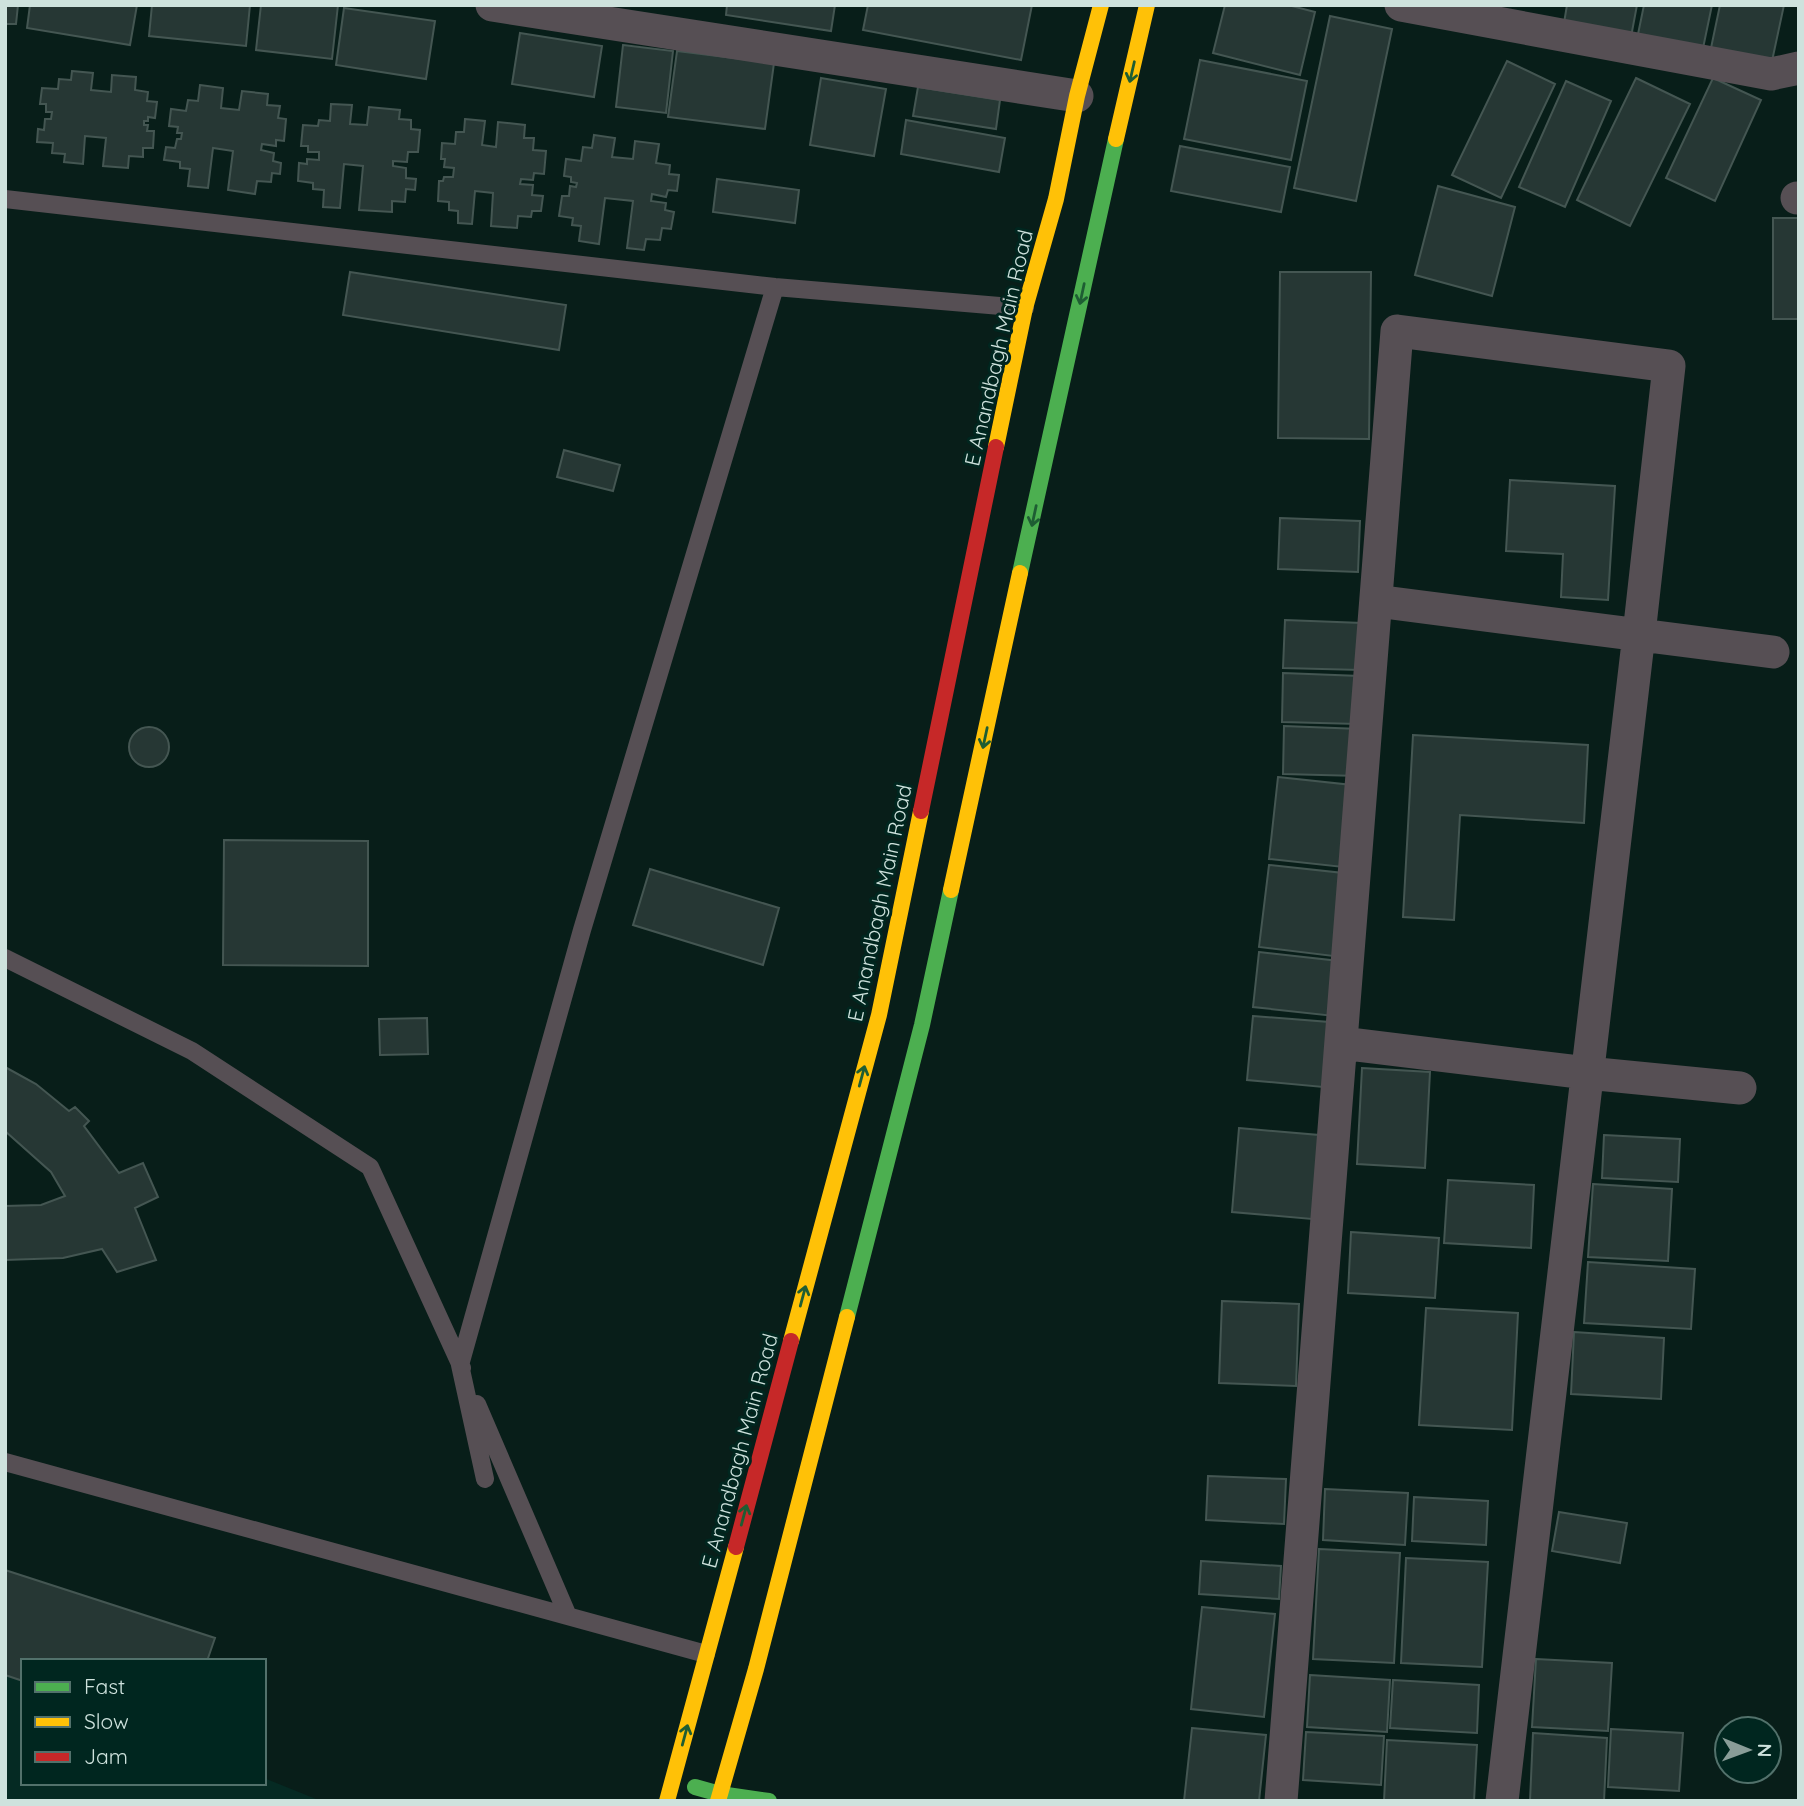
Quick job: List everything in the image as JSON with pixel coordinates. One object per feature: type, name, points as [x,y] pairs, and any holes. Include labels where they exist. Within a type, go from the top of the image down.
[{"type":"street","points":[[492,5],[1077,96]]},
{"type":"street","name":"E Anandbagh Main Road","points":[[667,1801],[879,1015],[1025,308],[1056,199],[1077,96],[1101,5]]},
{"type":"street","points":[[719,1798],[756,1669],[922,1026],[1099,211],[1147,5]]},
{"type":"street","points":[[1401,5],[1771,74],[1799,68]]},
{"type":"street","points":[[1281,1801],[1397,331],[1669,366],[1502,1801]]},
{"type":"street","points":[[1376,601],[1773,652]]},
{"type":"street","points":[[1341,1043],[1587,1073],[1740,1088]]},
{"type":"street","points":[[673,1780],[719,1798],[769,1801]]},
{"type":"lane","points":[[5,199],[775,287],[1025,308]]},
{"type":"lane","points":[[485,1479],[460,1365],[582,930],[775,287]]},
{"type":"lane","points":[[5,958],[192,1051],[370,1167],[460,1365],[568,1616]]},
{"type":"lane","points":[[5,1462],[706,1654]]},
{"type":"shaded area","points":[[5,1672],[21,1678],[21,1785],[266,1785],[266,1779],[321,1801],[5,1801]]},
{"type":"building","points":[[5,5],[18,5],[16,24],[5,24]]},
{"type":"building","points":[[30,5],[137,5],[130,45],[27,28]]},
{"type":"building","points":[[152,5],[250,5],[246,46],[149,36]]},
{"type":"building","points":[[261,5],[338,5],[332,59],[256,50]]},
{"type":"building","points":[[727,5],[835,5],[831,31],[726,15]]},
{"type":"building","points":[[868,5],[1032,5],[1021,60],[863,30]]},
{"type":"building","points":[[1225,5],[1288,5],[1315,12],[1300,75],[1213,53]]},
{"type":"building","points":[[1567,5],[1637,5],[1631,37],[1564,23]]},
{"type":"building","points":[[1644,5],[1712,5],[1702,53],[1637,39]]},
{"type":"building","points":[[1720,5],[1784,5],[1772,61],[1711,48]]},
{"type":"building","points":[[344,8],[435,21],[426,79],[336,65]]},
{"type":"building","points":[[1330,16],[1392,29],[1356,201],[1294,188]]},
{"type":"building","points":[[520,33],[602,46],[594,97],[512,84]]},
{"type":"building","points":[[623,45],[673,51],[666,113],[616,107]]},
{"type":"building","points":[[677,51],[774,63],[765,129],[668,117]]},
{"type":"building","points":[[1200,60],[1307,81],[1291,160],[1184,139]]},
{"type":"building","points":[[1507,61],[1555,84],[1501,198],[1452,175]]},
{"type":"building","points":[[72,71],[93,73],[91,90],[111,92],[112,75],[136,77],[135,90],[148,92],[147,101],[157,102],[155,118],[148,117],[148,121],[144,121],[144,125],[148,125],[147,131],[154,131],[153,148],[143,148],[143,157],[129,156],[128,168],[103,166],[106,138],[85,136],[83,164],[64,162],[65,154],[52,153],[53,143],[37,142],[38,129],[44,130],[45,119],[51,119],[52,112],[46,112],[46,104],[40,104],[42,88],[58,89],[59,79],[71,80]]},
{"type":"building","points":[[821,78],[886,89],[874,156],[810,145]]},
{"type":"building","points":[[1636,78],[1690,104],[1630,226],[1577,200]]},
{"type":"building","points":[[1713,78],[1761,100],[1715,201],[1666,178]]},
{"type":"building","points":[[1566,81],[1611,101],[1565,207],[1519,187]]},
{"type":"building","points":[[200,85],[223,88],[221,108],[239,110],[242,91],[268,94],[267,105],[280,106],[278,118],[286,119],[284,141],[276,140],[276,146],[262,144],[261,150],[274,153],[273,161],[281,163],[280,174],[272,173],[271,182],[257,181],[255,194],[228,190],[233,151],[213,148],[208,188],[188,186],[190,169],[180,168],[180,162],[164,160],[166,147],[175,148],[182,133],[177,133],[178,127],[169,126],[171,109],[186,111],[188,100],[198,101]]},
{"type":"building","points":[[918,87],[1000,100],[996,129],[913,116]]},
{"type":"building","points":[[331,104],[352,105],[350,124],[367,125],[369,107],[400,110],[399,119],[411,120],[411,129],[420,130],[418,152],[408,152],[407,162],[393,161],[393,166],[406,168],[406,178],[416,179],[415,190],[406,189],[405,202],[392,201],[392,212],[359,210],[363,166],[344,164],[340,208],[323,207],[324,190],[313,189],[313,183],[298,181],[299,163],[307,164],[307,159],[319,160],[319,152],[308,152],[308,146],[301,146],[303,125],[318,126],[319,120],[330,121]]},
{"type":"building","points":[[465,119],[485,121],[482,145],[496,147],[498,122],[525,125],[524,138],[534,138],[533,150],[546,151],[544,174],[534,173],[533,180],[521,179],[520,184],[533,185],[532,195],[543,196],[541,211],[532,211],[531,217],[518,216],[517,228],[491,226],[493,193],[475,191],[472,224],[458,223],[458,211],[449,210],[449,202],[438,201],[439,181],[443,181],[444,177],[453,177],[454,168],[444,167],[445,159],[441,159],[442,143],[455,144],[456,132],[464,132]]},
{"type":"building","points":[[906,120],[1005,138],[999,172],[901,154]]},
{"type":"building","points":[[594,135],[615,138],[612,157],[633,159],[635,141],[659,144],[656,163],[670,165],[669,174],[679,175],[677,191],[668,190],[666,197],[652,194],[651,201],[666,203],[665,210],[674,212],[671,229],[662,228],[660,240],[646,239],[644,250],[627,248],[633,201],[605,198],[599,244],[579,241],[581,226],[572,225],[573,218],[559,216],[562,196],[569,196],[570,186],[576,187],[577,183],[571,182],[571,177],[564,176],[566,159],[581,161],[583,147],[592,148]]},
{"type":"building","points":[[1180,146],[1290,167],[1281,212],[1171,191]]},
{"type":"building","points":[[717,179],[799,190],[795,223],[713,212]]},
{"type":"building","points":[[1438,186],[1515,207],[1492,296],[1415,275]]},
{"type":"building","points":[[1773,218],[1799,218],[1799,319],[1773,319]]},
{"type":"building","points":[[350,272],[566,305],[559,350],[343,315]]},
{"type":"building","points":[[1280,272],[1371,272],[1369,439],[1278,438]]},
{"type":"building","points":[[564,450],[620,465],[613,491],[557,477]]},
{"type":"building","points":[[1510,480],[1615,486],[1608,600],[1561,597],[1563,554],[1506,551]]},
{"type":"building","points":[[1280,518],[1360,521],[1358,572],[1278,569]]},
{"type":"building","points":[[1285,620],[1362,623],[1361,670],[1283,668]]},
{"type":"building","points":[[1283,673],[1360,676],[1358,724],[1282,722]]},
{"type":"building","points":[[1284,726],[1360,729],[1359,776],[1283,774]]},
{"type":"building","points":[[149,727],[157,728],[163,733],[168,739],[168,755],[163,761],[157,766],[149,767],[141,766],[135,761],[130,755],[129,747],[130,739],[135,733],[141,728]]},
{"type":"building","points":[[1413,735],[1588,745],[1584,823],[1460,815],[1454,920],[1403,917]]},
{"type":"building","points":[[1278,777],[1352,785],[1343,867],[1269,859]]},
{"type":"building","points":[[224,840],[368,841],[368,966],[223,965]]},
{"type":"building","points":[[1269,865],[1343,873],[1333,956],[1259,947]]},
{"type":"building","points":[[650,869],[779,908],[763,965],[633,925]]},
{"type":"building","points":[[1259,952],[1339,961],[1334,1016],[1253,1007]]},
{"type":"building","points":[[1253,1016],[1329,1022],[1323,1087],[1247,1080]]},
{"type":"building","points":[[427,1018],[428,1054],[380,1055],[379,1019]]},
{"type":"building","points":[[5,1067],[36,1084],[69,1111],[75,1107],[89,1121],[84,1126],[119,1173],[143,1163],[158,1197],[135,1208],[156,1260],[117,1272],[102,1249],[63,1258],[5,1260],[5,1206],[41,1205],[65,1196],[51,1172],[5,1131]]},
{"type":"building","points":[[1362,1068],[1430,1072],[1425,1168],[1357,1164]]},
{"type":"building","points":[[1239,1128],[1319,1135],[1312,1219],[1232,1212]]},
{"type":"building","points":[[1604,1135],[1680,1139],[1678,1182],[1602,1178]]},
{"type":"building","points":[[1448,1180],[1534,1185],[1531,1248],[1444,1243]]},
{"type":"building","points":[[1593,1184],[1672,1189],[1668,1261],[1588,1257]]},
{"type":"building","points":[[1351,1232],[1439,1238],[1435,1298],[1348,1293]]},
{"type":"building","points":[[1588,1262],[1695,1269],[1691,1329],[1584,1323]]},
{"type":"building","points":[[1222,1301],[1299,1304],[1296,1386],[1219,1383]]},
{"type":"building","points":[[1426,1308],[1518,1313],[1512,1430],[1419,1425]]},
{"type":"building","points":[[1574,1332],[1664,1338],[1661,1399],[1571,1394]]},
{"type":"building","points":[[1208,1476],[1286,1479],[1284,1524],[1206,1520]]},
{"type":"building","points":[[1325,1489],[1408,1493],[1405,1545],[1323,1540]]},
{"type":"building","points":[[1414,1497],[1488,1501],[1486,1545],[1412,1541]]},
{"type":"building","points":[[1559,1512],[1627,1523],[1620,1563],[1552,1551]]},
{"type":"building","points":[[1319,1549],[1400,1553],[1394,1663],[1313,1659]]},
{"type":"building","points":[[1406,1558],[1488,1562],[1482,1667],[1401,1663]]},
{"type":"building","points":[[1201,1561],[1281,1566],[1279,1599],[1199,1594]]},
{"type":"building","points":[[5,1570],[215,1638],[208,1659],[21,1659],[21,1680],[5,1675]]},
{"type":"building","points":[[1202,1607],[1275,1614],[1264,1717],[1191,1709]]},
{"type":"building","points":[[1536,1659],[1612,1663],[1608,1731],[1532,1727]]},
{"type":"building","points":[[1310,1675],[1390,1680],[1387,1732],[1307,1727]]},
{"type":"building","points":[[1393,1680],[1479,1685],[1477,1733],[1390,1728]]},
{"type":"building","points":[[1192,1728],[1266,1735],[1259,1801],[1184,1801]]},
{"type":"building","points":[[1611,1729],[1683,1733],[1679,1791],[1608,1787]]},
{"type":"building","points":[[1306,1732],[1384,1736],[1381,1785],[1303,1780]]},
{"type":"building","points":[[1533,1733],[1607,1738],[1604,1801],[1530,1801]]},
{"type":"building","points":[[1387,1740],[1477,1745],[1474,1801],[1384,1801]]},
{"type":"traffic: fast","points":[[1020,573],[1116,139]]},
{"type":"traffic: fast","points":[[847,1317],[922,1025],[951,890]]},
{"type":"traffic: fast","points":[[695,1787],[720,1794],[769,1801]]},
{"type":"traffic: slow","points":[[996,447],[1025,308],[1056,199],[1077,96],[1101,5]]},
{"type":"traffic: slow","points":[[1116,139],[1147,5]]},
{"type":"traffic: slow","points":[[951,890],[1020,573]]},
{"type":"traffic: slow","points":[[791,1341],[879,1015],[921,811]]},
{"type":"traffic: slow","points":[[718,1801],[756,1669],[847,1317]]},
{"type":"traffic: slow","points":[[667,1801],[736,1547]]},
{"type":"traffic: jam","points":[[921,811],[996,447]]},
{"type":"traffic: jam","points":[[736,1547],[791,1341]]}]
